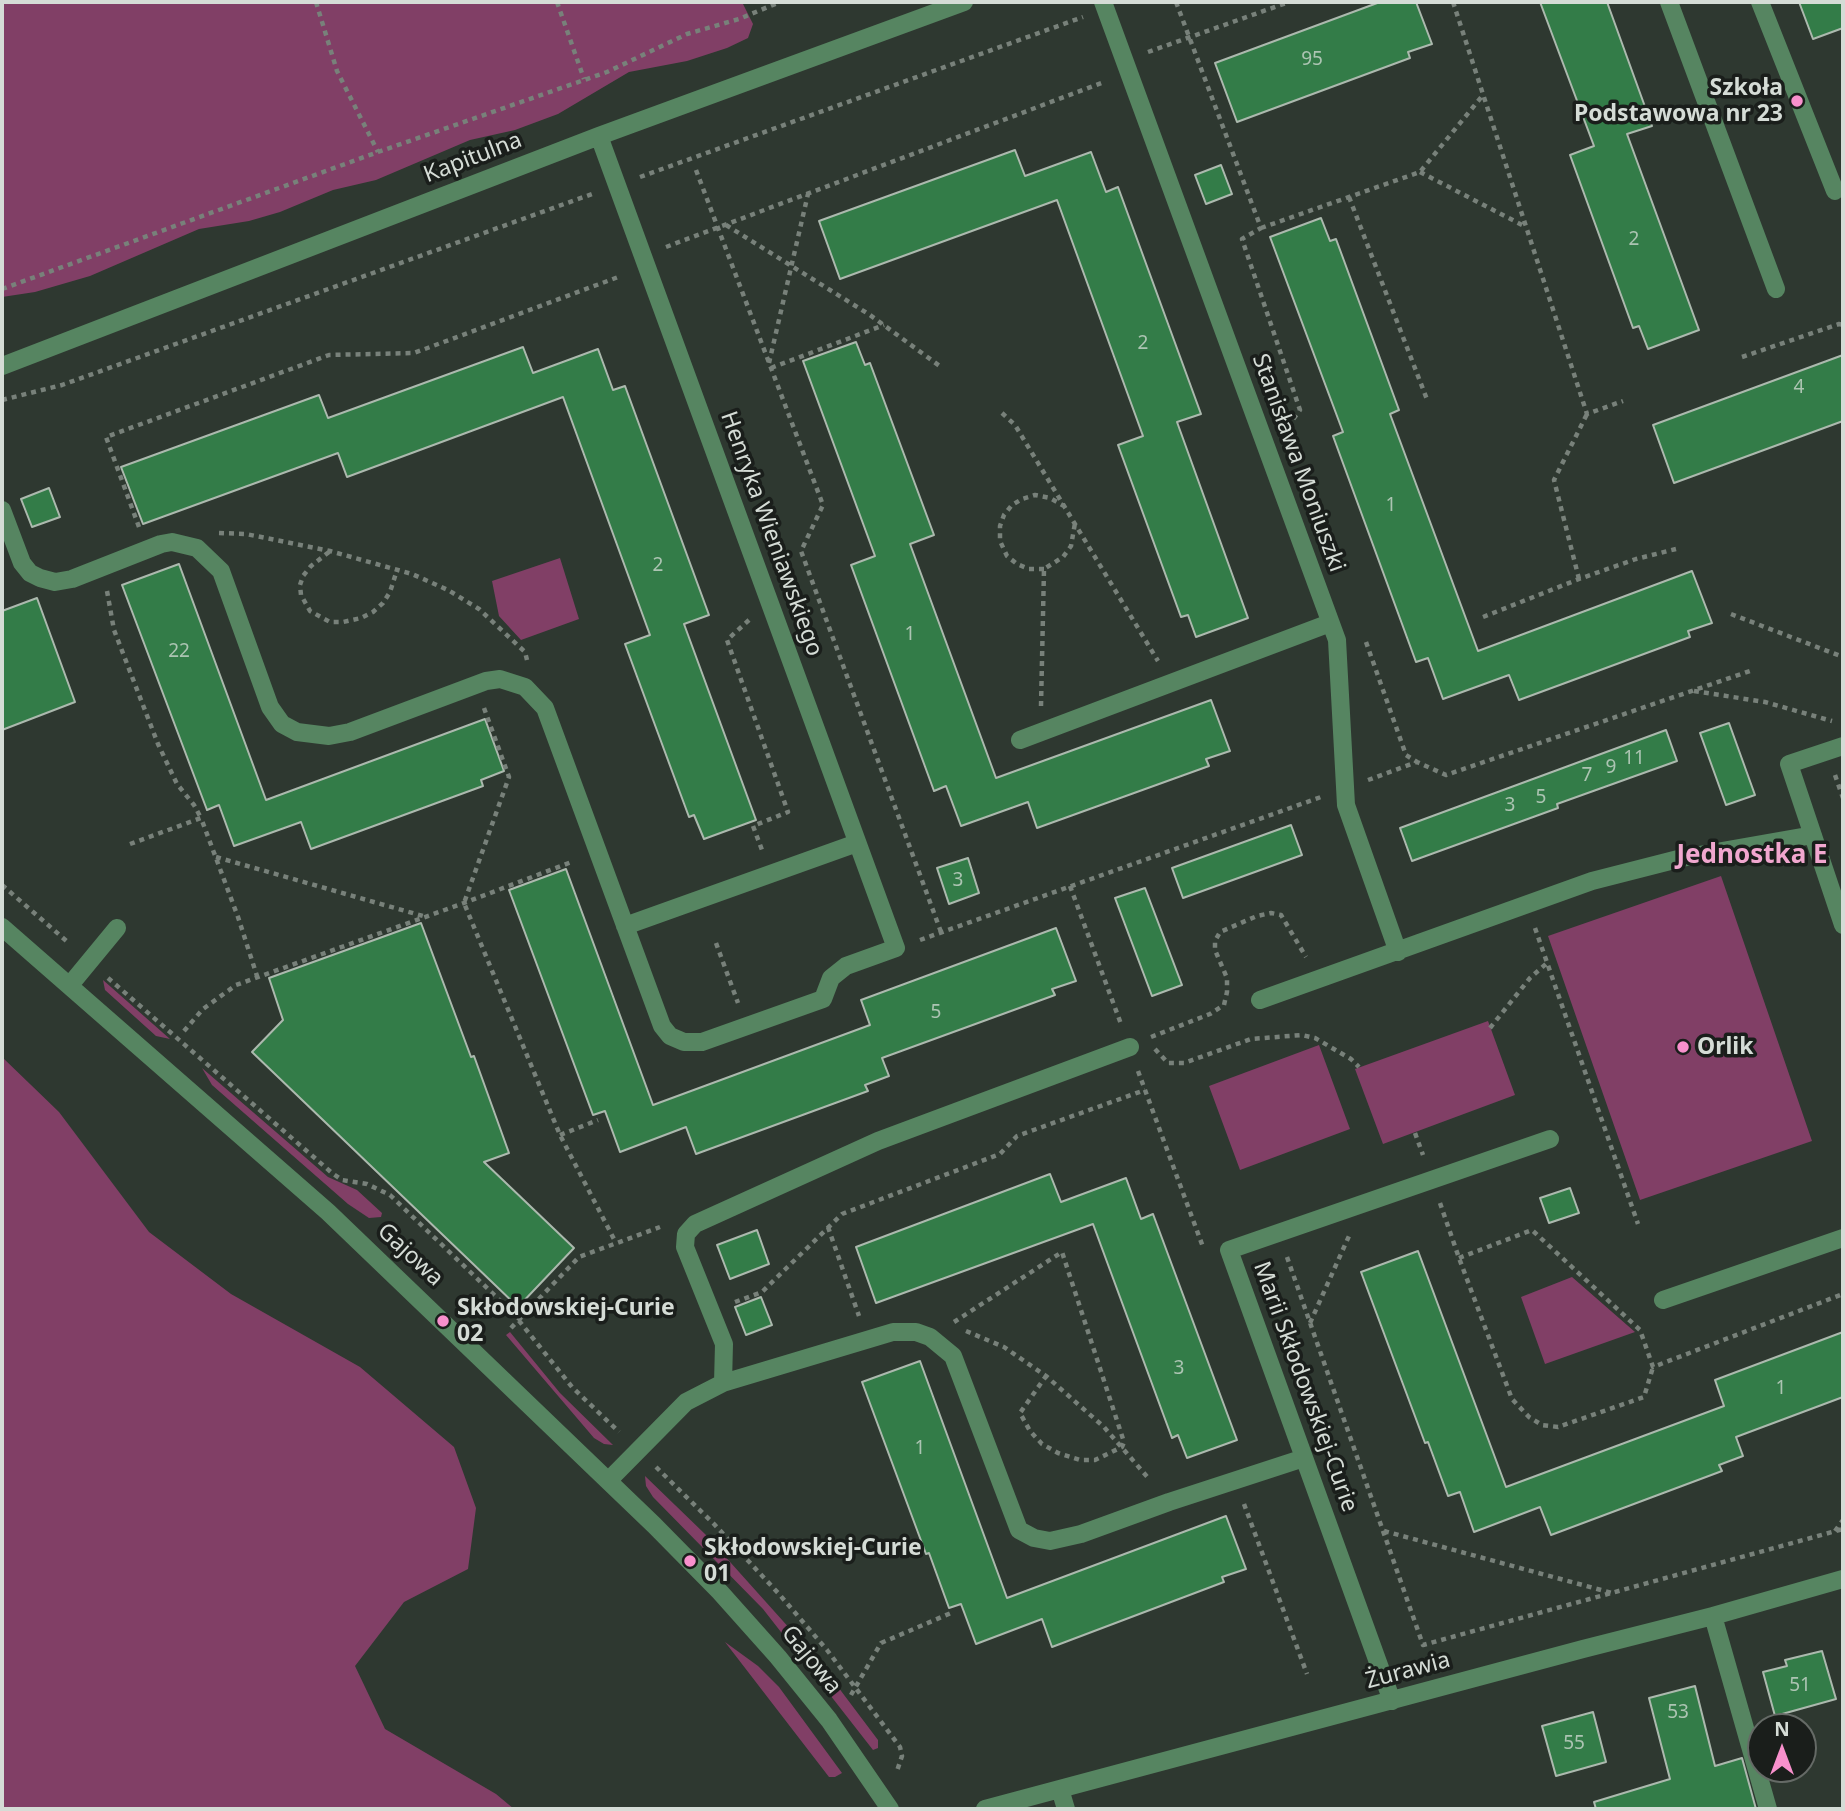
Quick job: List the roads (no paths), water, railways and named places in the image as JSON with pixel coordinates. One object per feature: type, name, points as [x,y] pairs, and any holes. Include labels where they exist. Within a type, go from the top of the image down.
[{"type":"street","name":"Kapitulna","points":[[2,366],[599,136],[964,2]]},
{"type":"street","points":[[1669,2],[1776,289]]},
{"type":"street","points":[[1760,2],[1835,191]]},
{"type":"street","name":"Stanisława Moniuszki","points":[[1104,6],[1337,640],[1346,805],[1398,951]]},
{"type":"street","name":"Henryka Wieniawskiego","points":[[599,136],[896,948],[846,966],[831,978],[823,999],[702,1042],[684,1042],[670,1036],[662,1026],[625,926]]},
{"type":"street","points":[[2,510],[22,563],[30,573],[40,579],[55,582],[72,579],[161,544],[181,543],[197,548],[221,572],[270,706],[282,724],[297,732],[329,736],[350,732],[475,685],[500,679],[524,687],[545,708],[625,926],[857,843]]},
{"type":"street","points":[[1020,740],[1330,623]]},
{"type":"street","points":[[1843,746],[1789,764],[1843,925]]},
{"type":"street","points":[[1260,1000],[1592,881],[1682,858],[1812,835]]},
{"type":"street","name":"Gajowa","points":[[2,927],[328,1212],[609,1480],[748,1622],[829,1720],[890,1809]]},
{"type":"street","points":[[70,985],[117,928]]},
{"type":"street","points":[[723,1383],[724,1344],[685,1247],[686,1234],[695,1224],[878,1141],[1130,1047]]},
{"type":"street","name":"Marii Skłodowskiej-Curie","points":[[1392,1701],[1229,1250],[1550,1139]]},
{"type":"street","points":[[1663,1300],[1843,1238]]},
{"type":"street","points":[[609,1480],[686,1402],[723,1383],[893,1332],[916,1332],[930,1338],[953,1356],[1020,1530],[1034,1538],[1050,1541],[1082,1534],[1168,1502],[1304,1458]]},
{"type":"street","name":"Żurawia","points":[[985,1809],[1843,1579]]},
{"type":"street","points":[[1713,1616],[1768,1809]]},
{"type":"street","points":[[1060,1789],[1066,1809]]},
{"type":"place","name":"Szkoła Podstawowa nr 23","points":[[1797,101]]},
{"type":"place","name":"Orlik","points":[[1683,1047]]},
{"type":"place","name":"Skłodowskiej-Curie 02","points":[[443,1321]]},
{"type":"place","name":"Skłodowskiej-Curie 01","points":[[690,1561]]},
{"type":"district","name":"Jednostka E","points":[[1752,856]]}]
